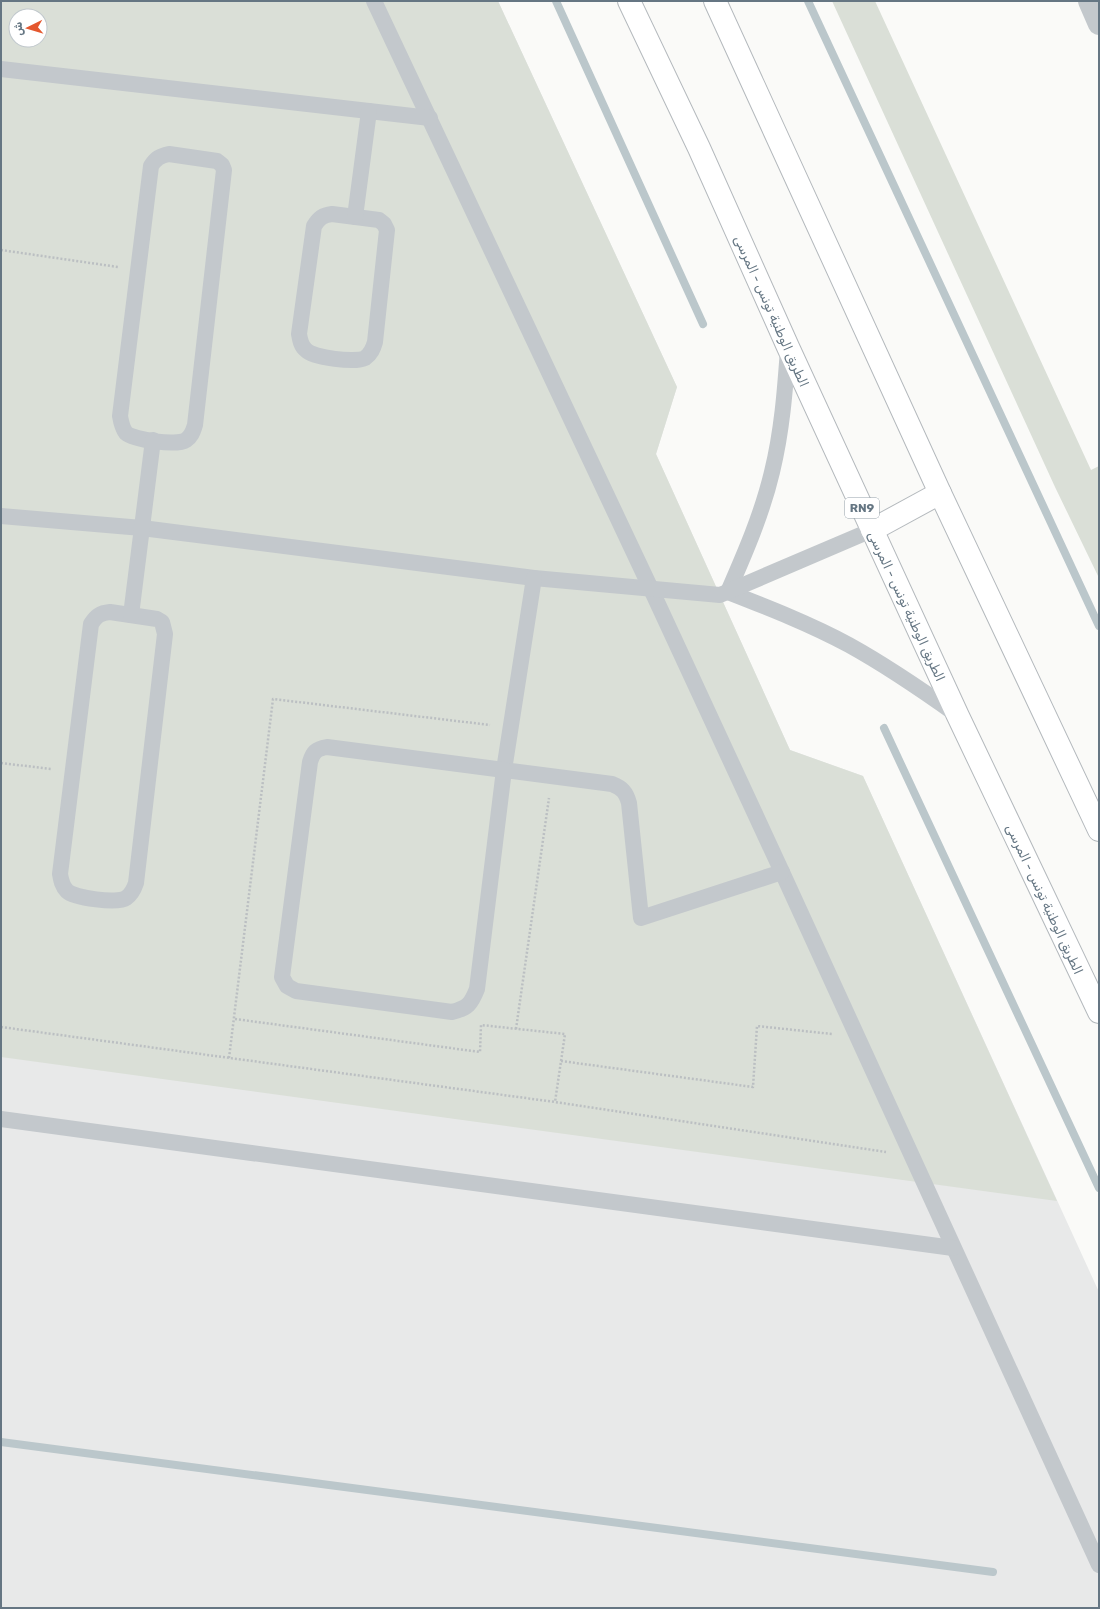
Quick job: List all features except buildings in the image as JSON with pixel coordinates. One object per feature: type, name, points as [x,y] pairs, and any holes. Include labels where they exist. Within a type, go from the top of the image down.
[{"type":"highway","name":"الطريق الوطنية تونس - المرسى","points":[[629,1],[699,148],[788,347],[958,716],[1099,1012]]},
{"type":"highway","points":[[715,1],[940,493],[1099,830]]},
{"type":"highway","points":[[872,530],[940,493]]},
{"type":"street","points":[[1088,1],[1099,24]]},
{"type":"lane","points":[[374,1],[651,589],[858,1036],[953,1248],[1099,1565]]},
{"type":"lane","points":[[1,69],[430,118]]},
{"type":"lane","points":[[355,217],[369,111]]},
{"type":"lane","points":[[169,154],[217,161],[222,165],[224,176],[195,425],[193,434],[186,441],[176,443],[133,438],[121,425],[120,416],[138,270],[151,166],[155,160],[169,154]]},
{"type":"lane","points":[[332,214],[355,217],[380,220],[387,230],[376,335],[372,352],[364,358],[355,361],[312,355],[305,350],[300,342],[299,334],[314,226],[318,219],[324,215],[332,214]]},
{"type":"lane","points":[[728,592],[753,534],[772,473],[784,410],[788,347]]},
{"type":"lane","points":[[131,615],[153,440]]},
{"type":"lane","points":[[1,516],[142,528],[534,578],[720,595],[872,530]]},
{"type":"lane","points":[[534,578],[504,770],[477,989],[473,1001],[464,1009],[452,1012],[296,991],[287,986],[282,977],[312,754],[318,748],[327,747],[504,770],[552,776],[612,784],[620,787],[626,794],[629,803],[641,918],[782,872]]},
{"type":"lane","points":[[728,592],[789,616],[848,645],[905,678],[958,716]]},
{"type":"lane","points":[[110,612],[157,619],[162,622],[165,628],[165,634],[136,883],[133,892],[126,898],[116,901],[73,895],[66,890],[62,882],[60,874],[73,772],[91,624],[95,617],[102,613],[110,612]]},
{"type":"lane","points":[[1,1119],[953,1248]]},
{"type":"path","points":[[1,250],[138,270]]},
{"type":"path","points":[[1,763],[73,772]]},
{"type":"path","points":[[516,1029],[552,776]]},
{"type":"path","points":[[235,1019],[480,1052],[481,1025],[565,1034],[555,1102]]},
{"type":"path","points":[[561,1061],[753,1087],[758,1026],[858,1036]]},
{"type":"path","points":[[1,1027],[555,1102],[912,1156]]},
{"type":"shaded area","points":[[1,1],[498,1],[677,387],[656,454],[790,750],[863,776],[1099,1292],[1099,1608],[1,1608]]},
{"type":"shaded area","points":[[1,1],[498,1],[677,387],[656,454],[790,750],[863,776],[1057,1201],[1,1057]]},
{"type":"shaded area","points":[[832,1],[875,1],[1091,470],[1099,466],[1099,578],[1055,487]]},
{"type":"waterway","points":[[556,1],[703,324]]},
{"type":"waterway","points":[[808,1],[1099,626]]},
{"type":"waterway","points":[[884,728],[1099,1188]]},
{"type":"waterway","points":[[1,1442],[993,1572]]}]
